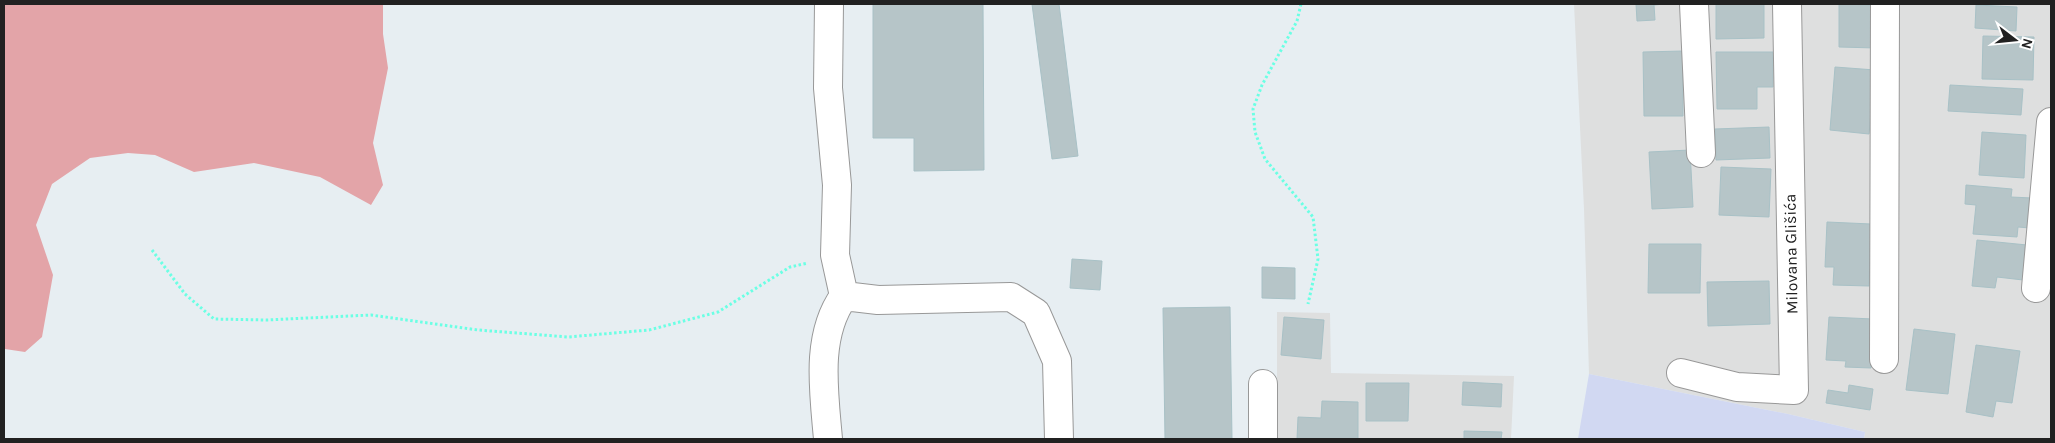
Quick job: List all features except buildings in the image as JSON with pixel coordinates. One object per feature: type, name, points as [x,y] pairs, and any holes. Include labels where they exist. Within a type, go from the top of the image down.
[{"type":"street","points":[[828,439],[824,395],[825,346],[834,310],[844,296],[835,255],[837,185],[828,88],[829,4]]},
{"type":"street","points":[[1694,4],[1701,153]]},
{"type":"street","name":"Milovana Glišića","points":[[1680,373],[1737,387],[1794,390],[1787,4]]},
{"type":"street","points":[[1884,359],[1885,4]]},
{"type":"street","points":[[2036,288],[2051,122]]},
{"type":"street","points":[[844,296],[878,300],[1012,297],[1036,313],[1056,361],[1059,439]]},
{"type":"street","points":[[1263,384],[1263,439]]},
{"type":"path","points":[[1301,4],[1298,21],[1262,85],[1253,109],[1254,132],[1265,159],[1313,217],[1318,259],[1308,304]]},
{"type":"path","points":[[152,250],[185,294],[214,319],[266,320],[371,315],[478,330],[568,337],[649,330],[718,312],[790,268],[835,255]]},
{"type":"shaded area","points":[[4,4],[383,4],[383,34],[388,68],[373,143],[383,185],[371,205],[320,177],[254,163],[194,172],[155,155],[128,153],[90,158],[52,184],[36,225],[53,275],[42,337],[25,352],[5,349]]},
{"type":"shaded area","points":[[1574,4],[2051,4],[2051,439],[1864,439],[1865,432],[1788,414],[1589,374],[1584,209]]},
{"type":"shaded area","points":[[1277,312],[1330,313],[1331,373],[1514,376],[1511,439],[1277,439]]},
{"type":"shaded area","points":[[1589,374],[1788,414],[1865,432],[1864,439],[1578,439]]}]
